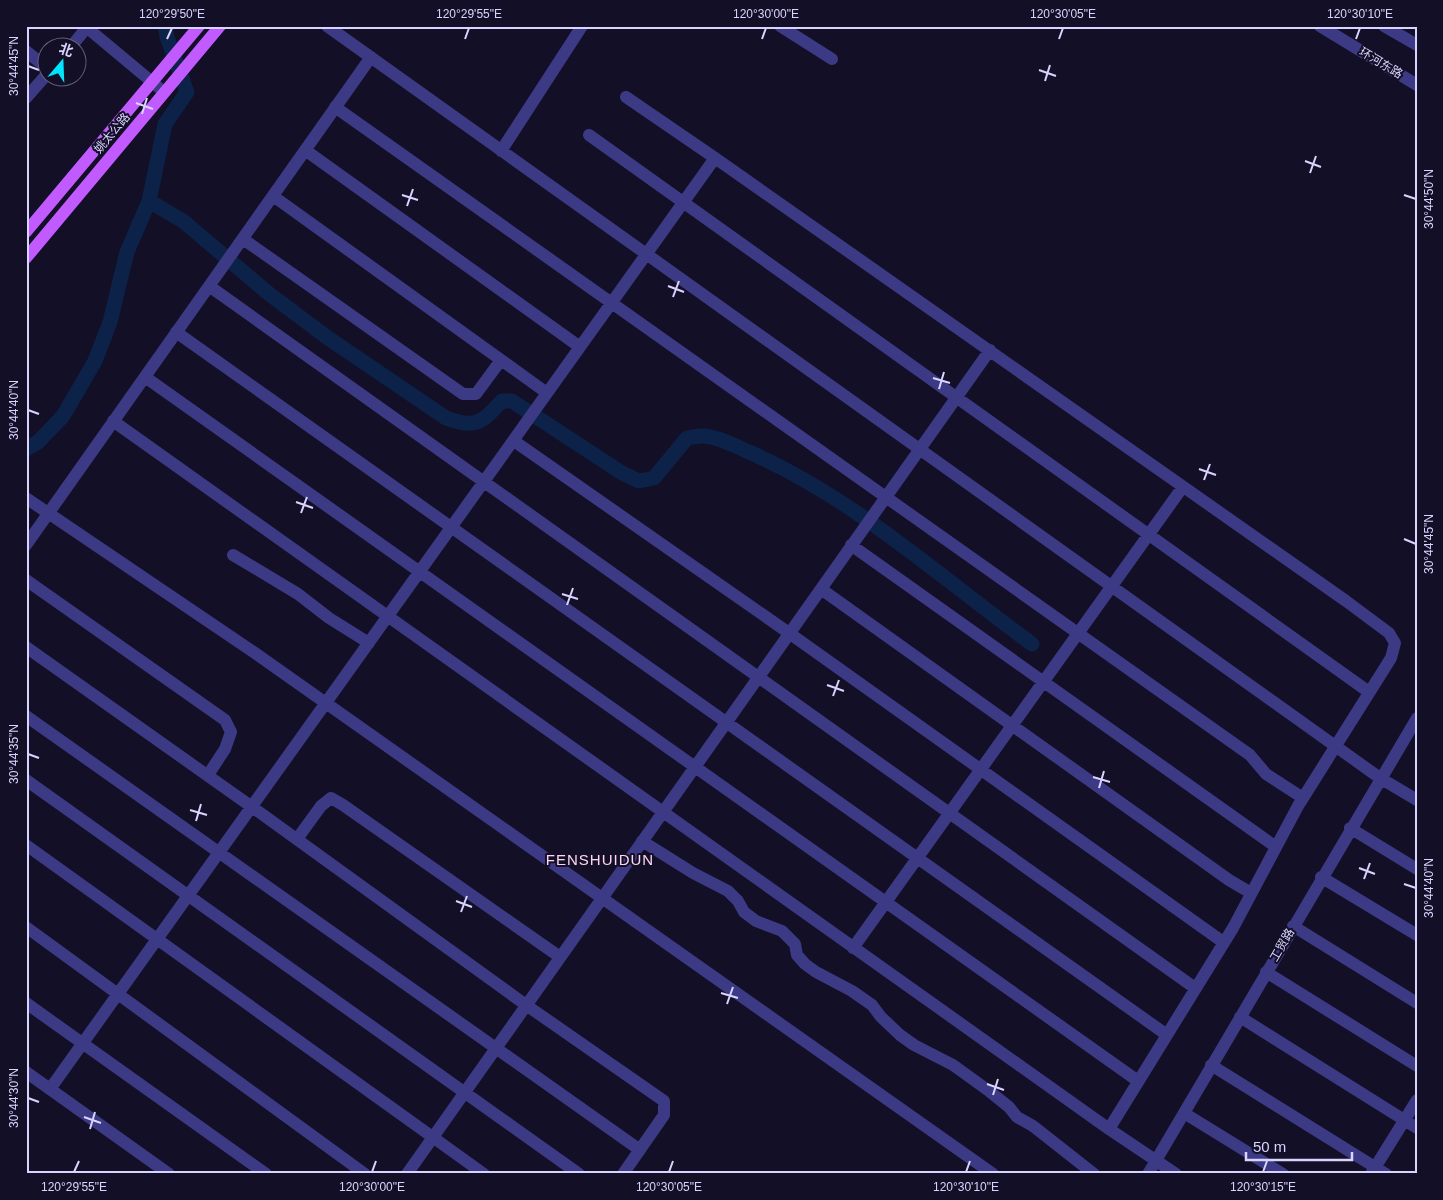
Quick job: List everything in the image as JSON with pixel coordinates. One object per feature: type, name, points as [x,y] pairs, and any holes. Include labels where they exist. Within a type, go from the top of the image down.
[{"type":"main road","name":"姚太公路","points":[[26,258],[220,26]]},
{"type":"main road","name":"姚太公路","points":[[26,232],[196,29]]},
{"type":"street","points":[[327,26],[1380,778],[1417,800]]},
{"type":"street","points":[[501,151],[582,26]]},
{"type":"street","points":[[780,26],[832,58]]},
{"type":"street","name":"环河东路","points":[[1320,26],[1417,85]]},
{"type":"street","points":[[1384,26],[1417,45]]},
{"type":"street","points":[[78,38],[87,27],[164,92]]},
{"type":"street","points":[[26,51],[38,61]]},
{"type":"street","points":[[26,545],[371,57]]},
{"type":"street","points":[[26,98],[38,84]]},
{"type":"street","points":[[626,97],[1346,601],[1389,633],[1395,643],[1390,658],[1303,798],[1223,942],[1109,1130]]},
{"type":"street","points":[[335,107],[1250,755],[1266,774],[1303,798]]},
{"type":"street","points":[[589,135],[1369,692]]},
{"type":"street","points":[[305,150],[580,347]]},
{"type":"street","points":[[50,1089],[715,158]]},
{"type":"street","points":[[273,196],[501,360],[545,397]]},
{"type":"street","points":[[242,239],[463,394],[476,394],[501,360]]},
{"type":"street","points":[[209,286],[483,483],[1195,988]]},
{"type":"street","points":[[176,332],[1167,1034]]},
{"type":"street","points":[[407,1174],[990,350]]},
{"type":"street","points":[[145,377],[1138,1081]]},
{"type":"street","points":[[114,421],[1109,1130],[1176,1174]]},
{"type":"street","points":[[514,441],[789,633],[1223,942]]},
{"type":"street","points":[[853,948],[1182,488]]},
{"type":"street","points":[[26,498],[326,703],[993,1174]]},
{"type":"street","points":[[855,541],[1044,682],[1276,847]]},
{"type":"street","points":[[233,555],[298,594],[329,618],[369,643]]},
{"type":"street","points":[[26,580],[225,720],[230,732],[225,749],[208,775]]},
{"type":"street","points":[[821,589],[1221,874],[1251,893]]},
{"type":"street","points":[[26,647],[252,806],[526,1005],[664,1101],[664,1115],[623,1174]]},
{"type":"street","points":[[26,716],[640,1150]]},
{"type":"street","name":"工贸路","points":[[1148,1174],[1350,828],[1415,723]]},
{"type":"street","points":[[26,780],[579,1174]]},
{"type":"street","points":[[297,839],[321,806],[330,798],[352,810],[560,957]]},
{"type":"street","points":[[1350,828],[1417,869]]},
{"type":"street","points":[[642,841],[694,873],[728,890],[738,901],[744,912],[756,921],[782,931],[794,944],[804,964],[852,991],[872,1005],[881,1017],[900,1035],[914,1045],[937,1055],[953,1065],[1009,1107],[1017,1117],[1033,1126],[1094,1174]]},
{"type":"street","points":[[26,845],[484,1174]]},
{"type":"street","points":[[1322,877],[1417,935]]},
{"type":"street","points":[[1293,926],[1417,1003]]},
{"type":"street","points":[[26,927],[365,1174]]},
{"type":"street","points":[[1266,972],[1417,1066]]},
{"type":"street","points":[[26,1002],[266,1174]]},
{"type":"street","points":[[1240,1017],[1417,1128]]},
{"type":"street","points":[[1211,1066],[1377,1172],[1404,1120],[1417,1100]]},
{"type":"street","points":[[26,1072],[169,1174]]},
{"type":"street","points":[[1184,1113],[1283,1174]]},
{"type":"waterway","points":[[26,449],[38,442],[63,416],[95,361],[110,322],[127,252],[149,201],[165,124],[187,92],[167,37],[165,26]]},
{"type":"waterway","points":[[149,201],[183,221],[268,293],[328,338],[446,418],[464,423],[477,422],[489,414],[502,401],[512,401],[622,473],[639,481],[654,478],[687,438],[708,436],[726,442],[788,471],[860,515],[1032,644]]},
{"type":"district","name":"FENSHUIDUN","points":[[600,860]]}]
